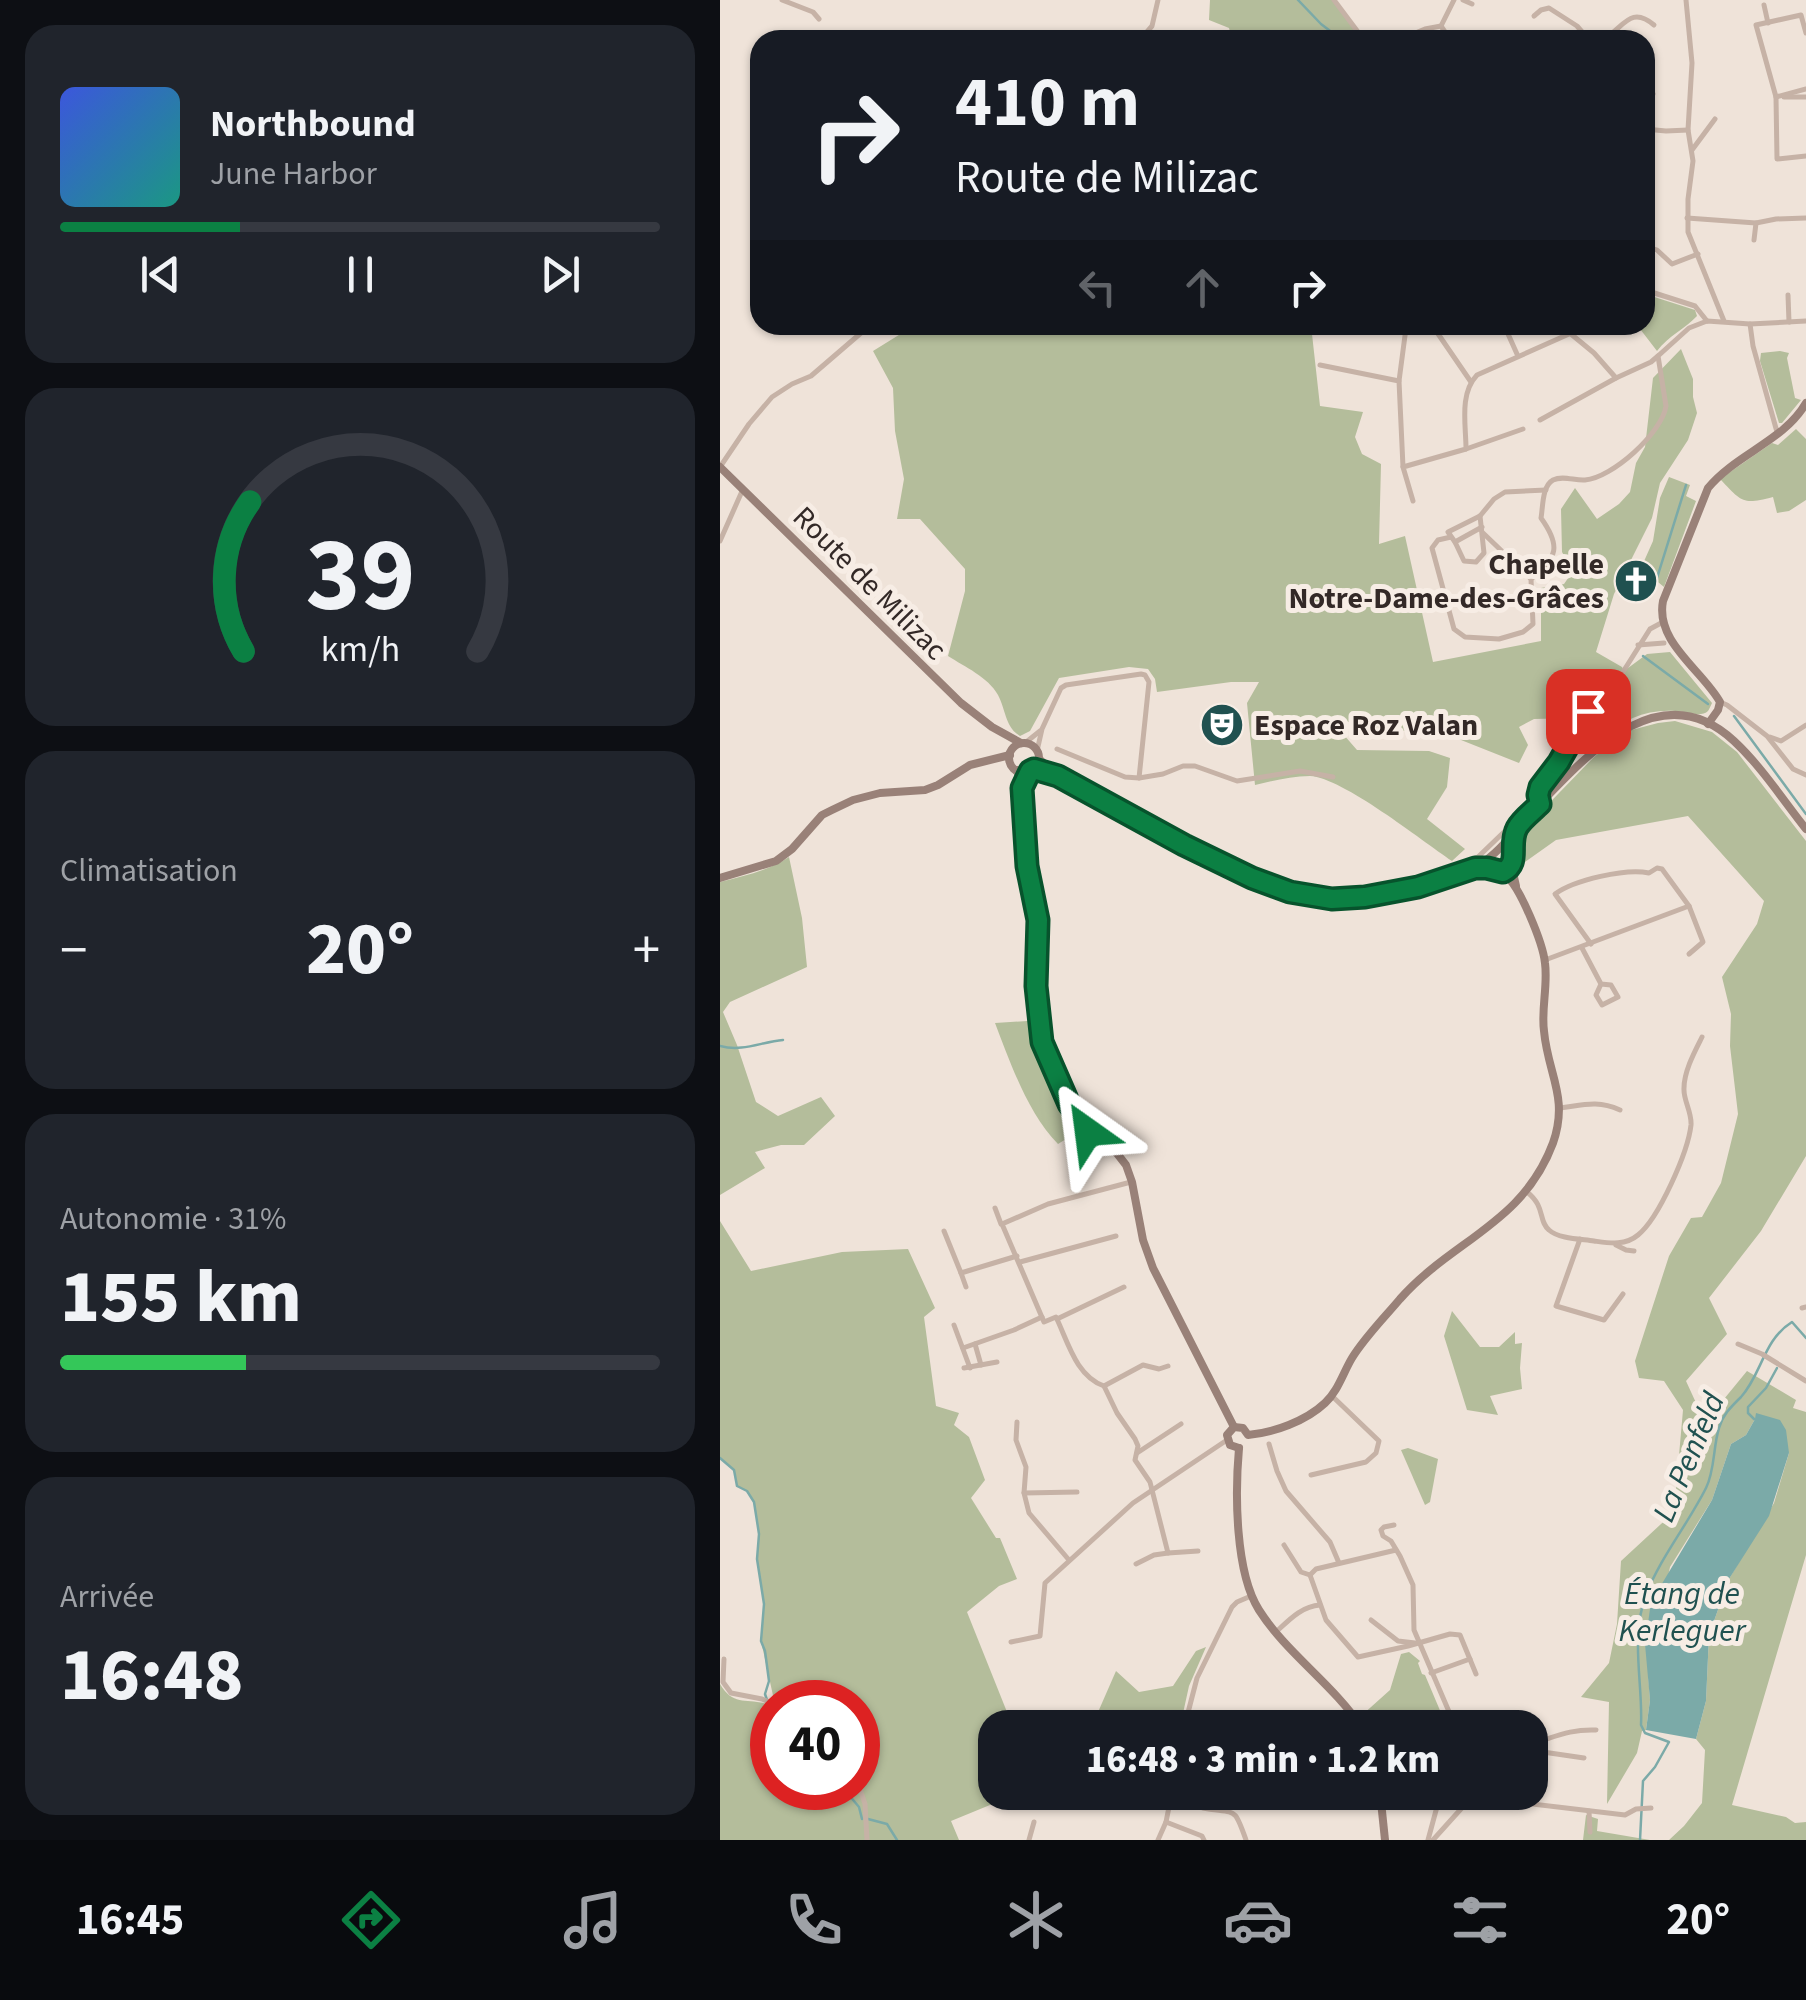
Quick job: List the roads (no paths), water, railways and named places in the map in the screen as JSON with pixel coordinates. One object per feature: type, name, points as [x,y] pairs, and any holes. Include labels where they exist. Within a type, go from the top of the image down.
[{"type":"street","points":[[782,0],[813,12],[819,19]]},
{"type":"street","points":[[1149,30],[1158,0]]},
{"type":"street","points":[[1334,0],[1356,30]]},
{"type":"street","points":[[1441,26],[1454,0]]},
{"type":"street","points":[[1463,0],[1472,4]]},
{"type":"street","points":[[1686,0],[1692,62],[1688,130],[1693,177],[1688,232],[1724,321]]},
{"type":"street","points":[[1764,4],[1768,22]]},
{"type":"street","points":[[1534,16],[1550,8],[1581,30]]},
{"type":"street","points":[[1806,33],[1801,15],[1756,26],[1776,98],[1777,158],[1806,156]]},
{"type":"street","points":[[1617,30],[1629,18],[1646,19],[1654,25]]},
{"type":"street","points":[[1423,30],[1441,26]]},
{"type":"street","points":[[1441,26],[1444,30]]},
{"type":"street","points":[[1776,98],[1806,93]]},
{"type":"street","points":[[1692,150],[1715,120]]},
{"type":"street","points":[[1655,130],[1688,130]]},
{"type":"street","points":[[1687,218],[1756,223],[1806,218]]},
{"type":"street","points":[[1754,240],[1756,223]]},
{"type":"street","points":[[1655,249],[1672,264],[1698,254]]},
{"type":"street","points":[[1655,293],[1695,306],[1708,321]]},
{"type":"street","points":[[1788,294],[1789,322]]},
{"type":"street","points":[[1540,420],[1658,356],[1689,328],[1708,321],[1806,321]]},
{"type":"street","points":[[1750,324],[1752,346],[1778,434]]},
{"type":"street","points":[[720,467],[772,397],[812,376],[859,335]]},
{"type":"street","points":[[1405,335],[1398,381],[1403,467],[1413,501]]},
{"type":"street","points":[[1439,335],[1471,382]]},
{"type":"street","points":[[1509,335],[1518,356]]},
{"type":"street","points":[[1466,449],[1466,396],[1477,375],[1567,335]]},
{"type":"street","points":[[1570,335],[1594,353],[1616,378]]},
{"type":"street","points":[[1531,580],[1552,559],[1555,546],[1553,534],[1541,518],[1546,490],[1554,480],[1602,476],[1660,424],[1666,406],[1658,356]]},
{"type":"street","points":[[1320,366],[1398,381]]},
{"type":"street","points":[[1806,403],[1790,424],[1721,474],[1708,488],[1663,601],[1663,622],[1674,644],[1720,702],[1767,736],[1792,770],[1806,775]]},
{"type":"street","points":[[1403,467],[1523,429]]},
{"type":"street","name":"Route de Milizac","points":[[720,467],[961,703],[992,727],[1023,743]]},
{"type":"street","points":[[720,541],[744,489]]},
{"type":"street","points":[[1480,516],[1484,553],[1476,562],[1464,561],[1448,532],[1480,516],[1494,498],[1505,492],[1546,490]]},
{"type":"street","points":[[1482,530],[1531,580],[1533,624],[1500,640],[1465,637],[1454,629],[1432,548],[1438,540],[1482,530]]},
{"type":"street","points":[[1392,892],[1400,885],[1478,857],[1506,832],[1559,762],[1588,711],[1616,683],[1650,629],[1663,622]]},
{"type":"street","points":[[1638,646],[1664,643]]},
{"type":"street","points":[[1022,788],[1038,755],[1042,729],[1066,684],[1145,675],[1150,682],[1139,778]]},
{"type":"street","points":[[1708,724],[1720,702]]},
{"type":"street","points":[[979,764],[1058,776],[1252,878],[1290,892],[1332,899],[1418,887],[1475,868],[1502,849],[1517,828],[1606,740],[1626,727],[1662,716],[1680,716],[1708,724],[1734,741],[1806,829]]},
{"type":"street","points":[[1767,736],[1781,741],[1806,725]]},
{"type":"street","name":"Route de Milizac","points":[[992,727],[1010,754]]},
{"type":"street","points":[[1042,729],[1013,747],[1010,754],[1022,788],[1027,866],[1038,920],[1036,986],[1042,1042],[1069,1104],[1088,1132],[1118,1153],[1132,1182],[1143,1240],[1153,1268],[1234,1428]]},
{"type":"street","points":[[1023,743],[1032,745],[1058,776]]},
{"type":"street","points":[[1057,749],[1125,777],[1163,774],[1184,766],[1237,781],[1300,771],[1333,776]]},
{"type":"street","points":[[720,878],[776,861],[822,815],[854,800],[926,790],[970,765],[1010,754]]},
{"type":"street","points":[[1540,787],[1540,804]]},
{"type":"street","points":[[1503,870],[1512,855],[1517,828]]},
{"type":"street","points":[[1502,849],[1512,855]]},
{"type":"street","points":[[1248,1434],[1267,1432],[1292,1422],[1326,1402],[1353,1356],[1402,1296],[1527,1192],[1552,1145],[1560,1108],[1543,1029],[1545,960],[1517,890],[1503,870],[1490,863],[1491,856]]},
{"type":"street","points":[[1475,868],[1503,870]]},
{"type":"street","points":[[1591,944],[1555,894],[1566,886],[1618,872],[1649,873],[1658,868],[1689,906],[1704,942],[1688,954]]},
{"type":"street","points":[[1545,960],[1689,906]]},
{"type":"street","points":[[1582,948],[1601,984]]},
{"type":"street","points":[[1601,984],[1611,984],[1618,997],[1602,1005],[1596,994],[1601,984]]},
{"type":"street","points":[[1527,1192],[1539,1204],[1548,1230],[1554,1234],[1613,1244],[1637,1236],[1676,1177],[1692,1120],[1684,1088],[1702,1037]]},
{"type":"street","points":[[1560,1108],[1588,1102],[1620,1110]]},
{"type":"street","points":[[1002,1224],[1048,1204],[1132,1182]]},
{"type":"street","points":[[994,1208],[1044,1322],[1124,1288]]},
{"type":"street","points":[[944,1232],[966,1287]]},
{"type":"street","points":[[961,1272],[1116,1236]]},
{"type":"street","points":[[1580,1239],[1556,1306],[1604,1320],[1623,1294]]},
{"type":"street","points":[[1613,1244],[1634,1250]]},
{"type":"street","points":[[963,1348],[1042,1317]]},
{"type":"street","points":[[1057,1319],[1082,1371],[1104,1386],[1135,1439],[1136,1460],[1150,1482],[1168,1552]]},
{"type":"street","points":[[954,1324],[967,1368],[997,1362]]},
{"type":"street","points":[[974,1344],[982,1366]]},
{"type":"street","points":[[1738,1344],[1806,1382]]},
{"type":"street","points":[[1104,1386],[1142,1365],[1159,1369],[1168,1366]]},
{"type":"street","points":[[1311,1475],[1366,1462],[1376,1453],[1379,1440],[1331,1395]]},
{"type":"street","points":[[1017,1422],[1016,1440],[1026,1467],[1024,1493],[1029,1513],[1069,1560]]},
{"type":"street","points":[[1137,1453],[1181,1424]]},
{"type":"street","points":[[1243,1428],[1248,1434],[1246,1445],[1230,1445],[1230,1430],[1243,1428]]},
{"type":"street","points":[[1011,1642],[1040,1636],[1045,1583],[1069,1560],[1133,1503],[1228,1440]]},
{"type":"street","points":[[1269,1444],[1286,1492],[1330,1542],[1339,1564]]},
{"type":"street","points":[[1239,1448],[1237,1479],[1244,1578],[1276,1632],[1348,1710]]},
{"type":"street","points":[[1024,1493],[1078,1492]]},
{"type":"street","points":[[1394,1525],[1381,1530],[1391,1541],[1413,1585],[1414,1630],[1448,1710]]},
{"type":"street","points":[[1284,1545],[1301,1572],[1310,1575]]},
{"type":"street","points":[[1310,1575],[1316,1569],[1396,1550]]},
{"type":"street","points":[[1136,1564],[1168,1552],[1198,1551]]},
{"type":"street","points":[[1310,1575],[1326,1620],[1358,1658],[1450,1634],[1460,1635],[1476,1674]]},
{"type":"street","points":[[1189,1710],[1197,1678],[1226,1620],[1236,1602],[1252,1596]]},
{"type":"street","points":[[1276,1632],[1310,1605],[1320,1605]]},
{"type":"street","points":[[1371,1620],[1398,1641],[1418,1644]]},
{"type":"street","points":[[724,1659],[723,1682],[730,1693],[750,1698]]},
{"type":"street","points":[[1431,1673],[1470,1659]]},
{"type":"street","points":[[1548,1741],[1562,1732],[1596,1730]]},
{"type":"street","points":[[1548,1748],[1584,1758]]},
{"type":"street","points":[[1548,1806],[1625,1815],[1636,1809],[1652,1808]]},
{"type":"street","points":[[865,1810],[867,1840]]},
{"type":"street","points":[[1158,1840],[1168,1810]]},
{"type":"street","points":[[1218,1810],[1237,1816],[1246,1840]]},
{"type":"street","points":[[1382,1810],[1385,1840]]},
{"type":"street","points":[[1430,1840],[1437,1810]]},
{"type":"street","points":[[1430,1840],[1456,1810]]},
{"type":"street","points":[[1588,1811],[1590,1832]]},
{"type":"street","points":[[1029,1840],[1034,1822]]},
{"type":"street","points":[[1166,1822],[1204,1840]]},
{"type":"water","name":"Étang de Kerleguer","points":[[1756,1413],[1780,1420],[1786,1430],[1789,1453],[1769,1516],[1729,1579],[1709,1635],[1706,1701],[1696,1739],[1646,1730],[1650,1700],[1645,1644],[1651,1602],[1712,1500],[1731,1444],[1746,1435]]},
{"type":"waterway","points":[[1298,0],[1329,30]]},
{"type":"waterway","points":[[1657,578],[1686,485]]},
{"type":"waterway","points":[[1643,656],[1708,704]]},
{"type":"waterway","points":[[1734,716],[1806,814]]},
{"type":"waterway","points":[[720,1046],[744,1047],[783,1040]]},
{"type":"waterway","name":"La Penfeld","points":[[1640,1840],[1643,1781],[1669,1742],[1645,1733],[1641,1725],[1638,1644],[1646,1595],[1706,1488],[1725,1414],[1748,1388],[1782,1329],[1792,1322],[1806,1338]]},
{"type":"waterway","name":"La Penfeld","points":[[1754,1419],[1748,1407],[1766,1388],[1777,1368]]},
{"type":"waterway","points":[[720,1458],[734,1470],[737,1486],[747,1491],[754,1502],[764,1604],[761,1641],[769,1680]]},
{"type":"waterway","points":[[860,1810],[862,1819]]},
{"type":"waterway","points":[[868,1819],[887,1824],[897,1840]]},
{"type":"place","name":"Chapelle Notre-Dame-des-Grâces","points":[[1636,581]]},
{"type":"place","name":"Espace Roz Valan","points":[[1222,725]]}]
